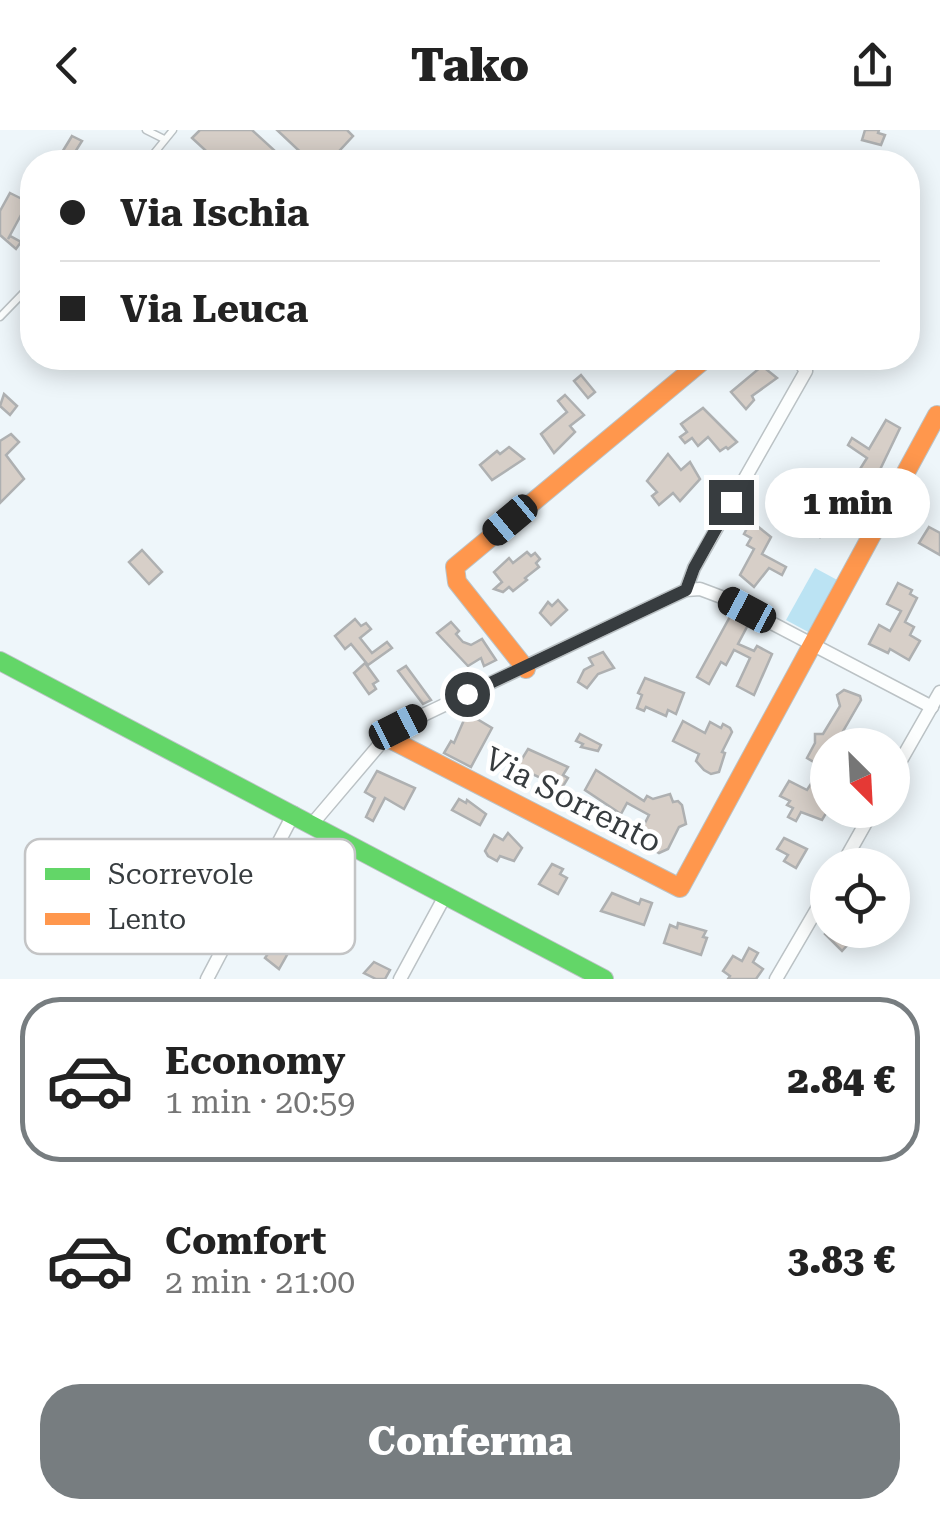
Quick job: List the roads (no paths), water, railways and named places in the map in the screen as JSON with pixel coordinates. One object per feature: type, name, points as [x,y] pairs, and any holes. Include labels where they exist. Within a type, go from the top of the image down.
[{"type":"street","points":[[526,669],[457,582],[455,567],[692,370]]},
{"type":"street","points":[[686,590],[694,568],[805,370]]},
{"type":"street","points":[[813,644],[938,415]]},
{"type":"street","points":[[313,823],[386,737],[437,708],[686,590],[700,589],[724,598],[932,707]]},
{"type":"street","name":"Via Sorrento","points":[[386,737],[680,888],[813,644]]},
{"type":"street","points":[[0,661],[342,839]]},
{"type":"street","points":[[910,745],[940,692]]},
{"type":"street","points":[[280,839],[294,813]]},
{"type":"street","points":[[355,846],[604,979]]},
{"type":"street","points":[[400,979],[445,896]]},
{"type":"street","points":[[776,979],[810,921]]},
{"type":"street","points":[[206,979],[219,954]]},
{"type":"lane","points":[[146,130],[164,139]]},
{"type":"lane","points":[[156,150],[173,130]]},
{"type":"lane","points":[[0,316],[20,296]]}]
